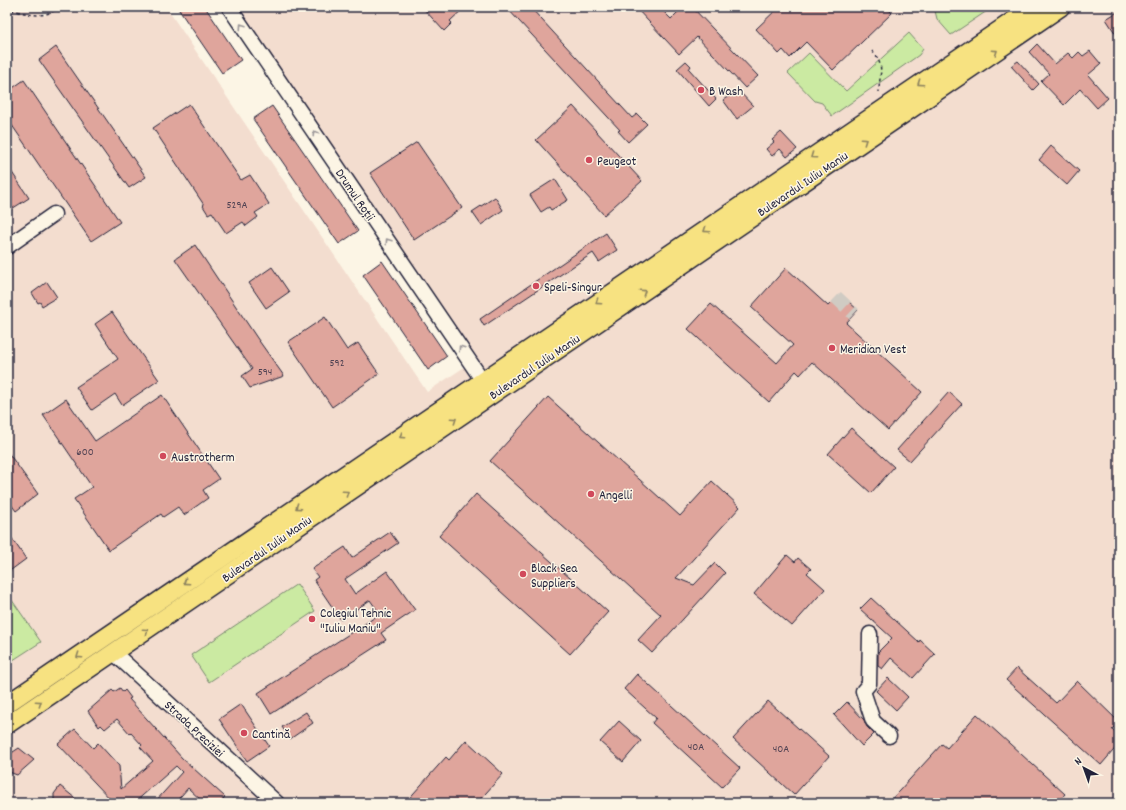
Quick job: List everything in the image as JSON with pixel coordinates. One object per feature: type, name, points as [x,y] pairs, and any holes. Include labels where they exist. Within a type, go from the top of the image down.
[{"type":"main road","name":"Bulevardul Iuliu Maniu","points":[[7,725],[750,218],[964,63],[1033,7]]},
{"type":"main road","name":"Bulevardul Iuliu Maniu","points":[[9,698],[265,529],[765,190],[964,63],[1061,7]]},
{"type":"main road","points":[[750,218],[762,202],[765,190]]},
{"type":"main road","points":[[217,582],[214,577],[215,573],[222,565],[253,543],[265,529]]},
{"type":"street","name":"Drumul Roții","points":[[229,7],[483,381]]},
{"type":"street","points":[[7,247],[54,214]]},
{"type":"street","points":[[870,634],[869,684],[863,691],[873,721],[889,736]]},
{"type":"street","name":"Strada Preciziei","points":[[114,653],[277,803]]},
{"type":"path","points":[[8,17],[12,7]]},
{"type":"path","points":[[11,10],[37,15],[51,14],[60,7]]},
{"type":"path","points":[[872,51],[880,61],[882,67],[879,92]]},
{"type":"shaded area","points":[[7,7],[38,7],[44,16],[53,7],[166,7],[427,392],[466,366],[220,7],[1119,7],[1119,803],[7,803],[7,664],[41,642],[7,593]]},
{"type":"green space","points":[[934,7],[993,7],[951,35],[937,19]]},
{"type":"green space","points":[[909,33],[923,49],[919,55],[832,116],[822,103],[815,101],[788,73],[809,53],[846,91]]},
{"type":"green space","points":[[297,584],[315,611],[209,682],[191,655]]},
{"type":"green space","points":[[7,593],[41,642],[7,664]]},
{"type":"building","points":[[177,7],[205,7],[241,60],[222,73]]},
{"type":"building","points":[[422,7],[465,7],[450,21],[452,23],[444,31]]},
{"type":"building","points":[[506,7],[530,7],[632,118],[637,114],[647,124],[628,142],[618,131],[620,130]]},
{"type":"building","points":[[635,7],[659,7],[671,19],[683,7],[692,7],[758,76],[745,88],[697,37],[679,54]]},
{"type":"building","points":[[779,7],[886,7],[892,13],[833,70],[806,42],[790,58],[783,50],[779,54],[756,29]]},
{"type":"building","points":[[1119,11],[1119,39],[1106,19]]},
{"type":"building","points":[[1037,44],[1055,64],[1068,53],[1073,58],[1079,52],[1083,56],[1090,51],[1101,64],[1088,75],[1108,98],[1097,108],[1080,89],[1064,105],[1041,81],[1049,74],[1029,52]]},
{"type":"building","points":[[56,47],[146,177],[129,188],[39,60]]},
{"type":"building","name":"B Wash","points":[[686,61],[691,66],[689,69],[716,99],[709,106],[677,69]]},
{"type":"building","points":[[1018,61],[1039,84],[1033,90],[1011,66]]},
{"type":"building","points":[[24,80],[120,222],[91,241],[7,118],[7,92]]},
{"type":"building","points":[[738,90],[753,106],[737,119],[723,100]]},
{"type":"building","points":[[189,104],[241,180],[250,175],[269,204],[255,213],[258,217],[246,226],[243,222],[226,233],[212,212],[208,214],[203,206],[204,205],[153,128]]},
{"type":"building","points":[[272,106],[358,231],[339,244],[253,119]]},
{"type":"building","name":"Peugeot","points":[[573,106],[642,181],[604,215],[536,140]]},
{"type":"building","points":[[781,132],[797,149],[787,157],[780,149],[772,156],[766,149],[774,142],[772,140]]},
{"type":"building","points":[[417,142],[462,208],[414,240],[370,173]]},
{"type":"building","points":[[1051,146],[1079,171],[1067,185],[1039,160]]},
{"type":"building","points":[[7,165],[29,198],[7,212]]},
{"type":"building","points":[[555,179],[568,200],[551,210],[549,207],[541,212],[530,195]]},
{"type":"building","points":[[495,197],[503,210],[481,225],[472,212]]},
{"type":"building","name":"Speli-Singur","points":[[606,233],[617,250],[599,262],[593,253],[484,326],[480,319]]},
{"type":"building","points":[[195,245],[284,376],[250,388],[242,376],[252,369],[175,259]]},
{"type":"building","points":[[382,261],[447,356],[428,370],[363,275]]},
{"type":"building","points":[[272,267],[289,292],[266,308],[249,283]]},
{"type":"building","name":"Meridian Vest","points":[[786,268],[828,306],[840,294],[858,310],[846,323],[922,392],[888,430],[812,362],[800,375],[796,371],[769,402],[688,329],[711,304],[777,363],[793,345],[751,307]]},
{"type":"building","points":[[47,282],[57,297],[42,306],[40,302],[38,303],[32,293]]},
{"type":"building","points":[[112,312],[159,380],[122,405],[115,394],[92,410],[76,387],[118,359],[95,324]]},
{"type":"building","points":[[325,317],[347,350],[358,343],[379,374],[332,407],[288,342]]},
{"type":"building","points":[[949,392],[962,404],[910,461],[897,450]]},
{"type":"building","points":[[162,395],[219,479],[203,490],[208,498],[184,515],[178,507],[163,517],[161,514],[109,550],[74,499],[92,487],[43,415],[66,399],[95,441]]},
{"type":"building","name":"Angelli","points":[[548,397],[680,516],[712,481],[740,507],[676,578],[694,585],[715,563],[725,573],[652,653],[638,640],[661,615],[490,461]]},
{"type":"building","points":[[851,428],[894,467],[871,493],[828,454]]},
{"type":"building","points":[[7,451],[38,494],[16,511],[7,499]]},
{"type":"building","name":"Black Sea Suppliers","points":[[476,494],[608,612],[570,654],[439,536]]},
{"type":"building","points":[[7,531],[26,559],[7,573]]},
{"type":"building","points":[[390,532],[398,543],[345,579],[355,594],[387,571],[415,610],[381,633],[386,640],[271,714],[258,693],[380,614],[370,600],[341,620],[314,580],[318,577],[312,569],[345,547],[352,558]]},
{"type":"building","points":[[787,555],[795,562],[798,558],[811,569],[807,573],[825,589],[792,626],[754,594]]},
{"type":"building","points":[[871,598],[919,642],[920,640],[935,654],[913,678],[891,658],[882,669],[878,666],[878,652],[892,638],[860,609]]},
{"type":"building","points":[[1017,668],[1056,703],[1077,681],[1119,722],[1112,729],[1119,737],[1119,744],[1101,765],[1006,680]]},
{"type":"building","points":[[637,674],[740,768],[722,787],[652,723],[656,718],[624,689]]},
{"type":"building","points":[[888,678],[908,697],[896,710],[876,691]]},
{"type":"building","points":[[120,688],[123,692],[125,690],[131,698],[129,699],[182,758],[225,797],[219,803],[204,803],[188,788],[175,803],[154,803],[182,772],[176,766],[134,803],[114,803],[58,744],[75,729],[93,748],[98,743],[119,766],[121,789],[153,761],[140,747],[142,745],[117,719],[105,729],[101,725],[99,727],[88,711],[112,690],[114,692]]},
{"type":"building","points":[[768,701],[829,756],[794,795],[733,739]]},
{"type":"building","points":[[847,702],[864,720],[867,727],[874,734],[862,746],[834,715]]},
{"type":"building","name":"Cantină","points":[[241,704],[269,746],[247,761],[219,719]]},
{"type":"building","points":[[306,712],[313,723],[290,739],[282,727]]},
{"type":"building","points":[[977,714],[1065,794],[1057,803],[888,803],[942,744],[947,748]]},
{"type":"building","points":[[619,721],[641,741],[623,762],[600,742]]},
{"type":"building","points":[[466,740],[503,774],[477,803],[405,803],[446,757],[449,760]]},
{"type":"building","points":[[19,748],[34,760],[17,775],[9,772],[7,768],[7,756]]},
{"type":"building","points":[[60,786],[81,803],[54,803],[54,794]]},
{"type":"tunnel","points":[[836,297],[854,314]]},
{"type":"place","name":"B Wash","points":[[701,90]]},
{"type":"place","name":"Peugeot","points":[[589,160]]},
{"type":"place","name":"Speli-Singur","points":[[536,286]]},
{"type":"place","name":"Meridian Vest","points":[[832,348]]},
{"type":"place","name":"Austrotherm","points":[[163,456]]},
{"type":"place","name":"Angelli","points":[[591,494]]},
{"type":"place","name":"Black Sea Suppliers","points":[[523,574]]},
{"type":"place","name":"Colegiul Tehnic \"Iuliu Maniu\"","points":[[312,619]]},
{"type":"place","name":"Cantină","points":[[244,733]]}]
